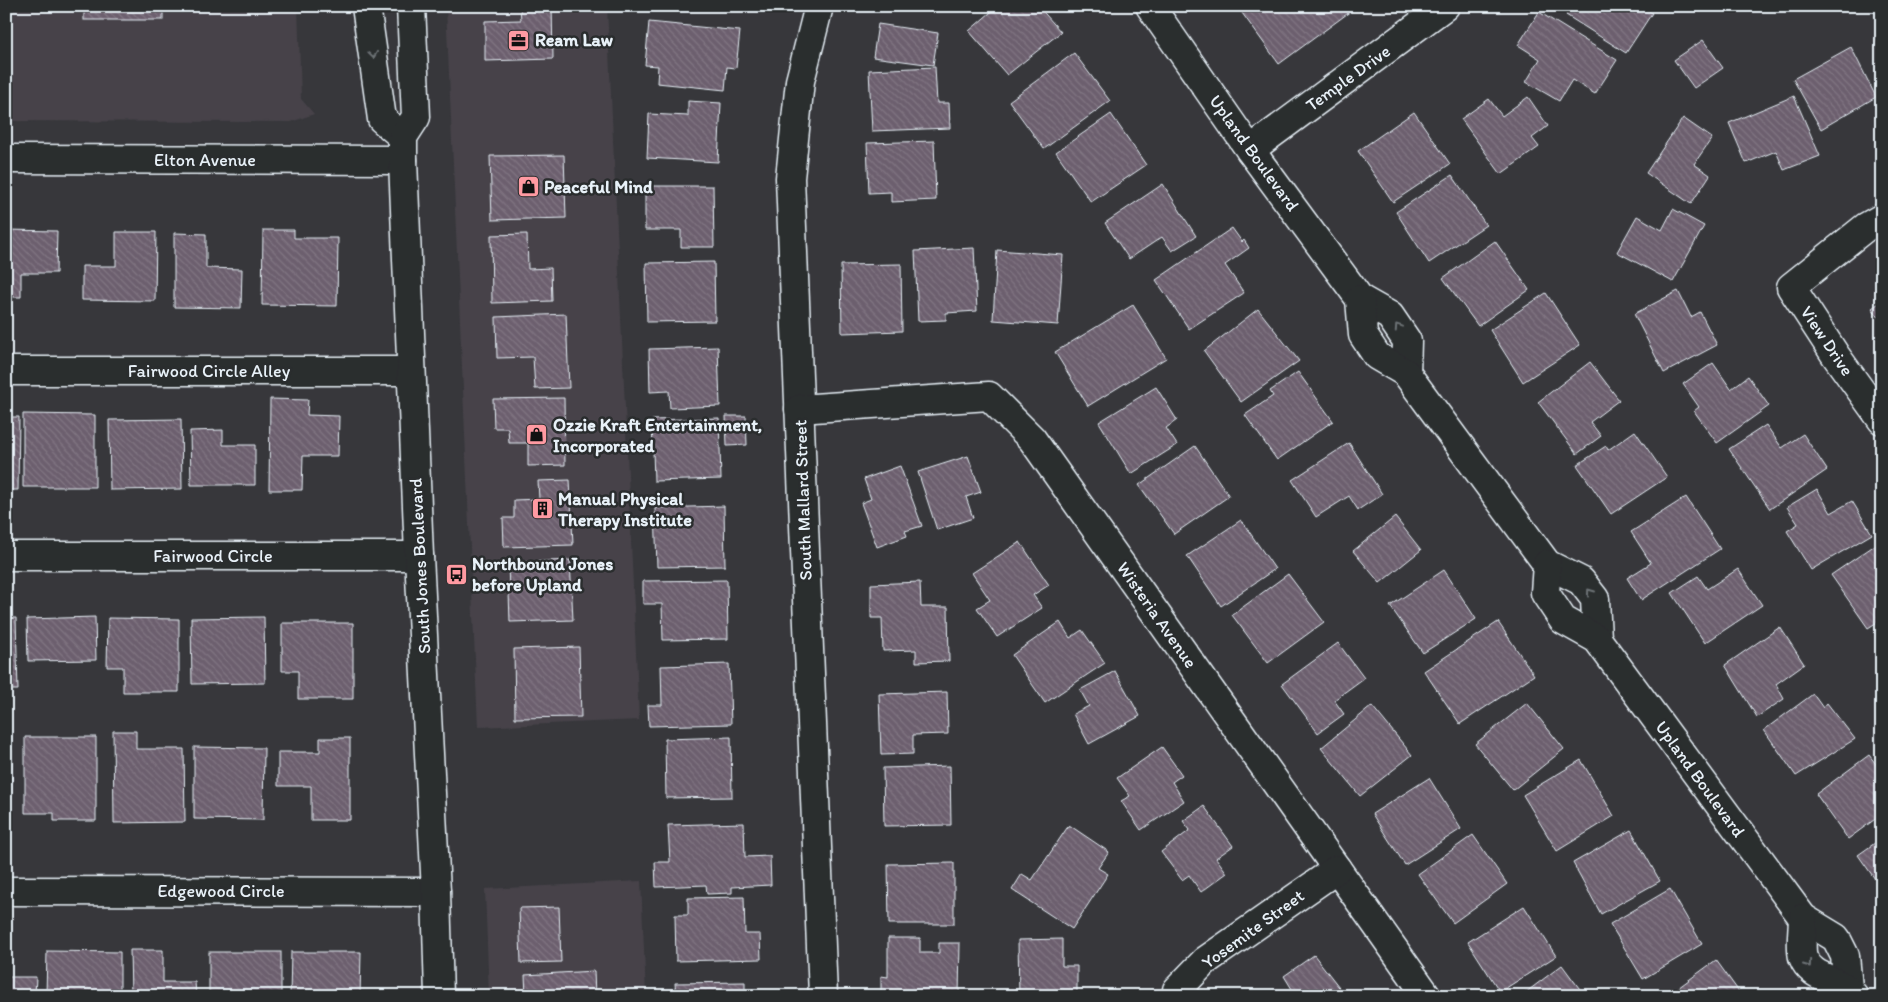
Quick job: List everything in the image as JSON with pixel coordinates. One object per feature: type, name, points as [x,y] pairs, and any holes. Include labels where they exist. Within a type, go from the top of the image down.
[{"type":"street","points":[[366,6],[382,119],[403,148]]},
{"type":"street","points":[[403,148],[416,117],[411,6]]},
{"type":"street","name":"South Mallard Street","points":[[820,6],[800,81],[790,178],[823,996]]},
{"type":"street","name":"Upland Boulevard","points":[[1150,6],[1250,150],[1360,299],[1363,335],[1377,356],[1406,373],[1546,564],[1581,580],[1595,599],[1597,639]]},
{"type":"street","name":"Temple Drive","points":[[1250,150],[1445,6]]},
{"type":"street","name":"Elton Avenue","points":[[6,159],[403,148]]},
{"type":"street","name":"South Jones Boulevard","points":[[403,148],[439,996]]},
{"type":"street","name":"View Drive","points":[[1882,218],[1866,227],[1791,287],[1836,356],[1882,420]]},
{"type":"street","name":"Fairwood Circle Alley","points":[[6,371],[411,371]]},
{"type":"street","name":"Wisteria Avenue","points":[[799,409],[989,396],[1032,439],[1427,996]]},
{"type":"street","name":"Fairwood Circle","points":[[6,556],[419,556]]},
{"type":"street","name":"Upland Boulevard","points":[[1546,564],[1545,593],[1563,620],[1597,639],[1803,918],[1836,938],[1845,956],[1851,992]]},
{"type":"street","name":"Yosemite Street","points":[[1177,996],[1177,990],[1205,961],[1337,870]]},
{"type":"street","name":"Edgewood Circle","points":[[6,891],[436,892]]},
{"type":"street","name":"Upland Boulevard","points":[[1803,918],[1803,956],[1814,972],[1851,992]]},
{"type":"shaded area","points":[[6,6],[298,6],[301,99],[314,114],[291,122],[6,121]]},
{"type":"shaded area","points":[[446,6],[607,6],[639,720],[478,727]]},
{"type":"shaded area","points":[[641,881],[646,996],[489,996],[485,889]]},
{"type":"building","points":[[84,6],[163,6],[163,20],[84,20]]},
{"type":"building","name":"Ream Law","points":[[520,6],[552,6],[553,59],[485,61],[485,21],[521,20]]},
{"type":"building","points":[[998,6],[1038,6],[1061,32],[1007,75],[969,31]]},
{"type":"building","points":[[1237,6],[1347,6],[1351,11],[1279,64]]},
{"type":"building","points":[[1572,6],[1642,6],[1652,13],[1626,53],[1566,15]]},
{"type":"building","points":[[1539,12],[1617,60],[1595,94],[1572,80],[1559,101],[1526,82],[1540,59],[1518,45]]},
{"type":"building","points":[[649,22],[740,31],[736,68],[727,67],[725,90],[657,83],[658,66],[645,65]]},
{"type":"building","points":[[878,24],[938,33],[933,65],[873,57]]},
{"type":"building","points":[[1877,36],[1882,36],[1882,65]]},
{"type":"building","points":[[1703,40],[1723,68],[1694,88],[1674,60]]},
{"type":"building","points":[[1851,47],[1876,97],[1821,129],[1793,79]]},
{"type":"building","points":[[1074,53],[1110,101],[1044,149],[1009,101]]},
{"type":"building","points":[[935,67],[937,103],[949,103],[950,128],[872,131],[869,70]]},
{"type":"building","points":[[1794,96],[1820,156],[1784,170],[1776,151],[1746,163],[1729,123]]},
{"type":"building","points":[[1528,97],[1548,126],[1532,138],[1539,147],[1501,174],[1461,119],[1489,99],[1502,116]]},
{"type":"building","points":[[688,101],[721,103],[718,162],[647,158],[649,114],[688,116]]},
{"type":"building","points":[[1414,112],[1450,164],[1393,202],[1358,151]]},
{"type":"building","points":[[1111,114],[1146,165],[1091,202],[1056,152]]},
{"type":"building","points":[[1683,118],[1712,138],[1694,164],[1710,175],[1691,204],[1646,173]]},
{"type":"building","points":[[934,141],[936,200],[891,202],[891,192],[869,193],[867,143]]},
{"type":"building","name":"Peaceful Mind","points":[[564,155],[566,218],[492,220],[490,156]]},
{"type":"building","points":[[1452,175],[1486,225],[1429,263],[1396,212]]},
{"type":"building","points":[[1163,184],[1196,236],[1172,251],[1162,237],[1129,259],[1105,223]]},
{"type":"building","points":[[645,186],[713,186],[714,247],[681,247],[681,230],[645,230]]},
{"type":"building","points":[[1673,209],[1704,226],[1673,282],[1617,252],[1637,216],[1662,230]]},
{"type":"building","points":[[1232,228],[1249,248],[1225,265],[1244,293],[1189,329],[1156,280]]},
{"type":"building","points":[[6,230],[57,231],[56,273],[21,273],[21,297],[6,297]]},
{"type":"building","points":[[263,230],[294,230],[294,238],[338,238],[337,306],[262,305]]},
{"type":"building","points":[[116,232],[156,232],[155,301],[82,300],[82,266],[116,266]]},
{"type":"building","points":[[174,233],[206,234],[206,268],[242,269],[241,308],[174,307]]},
{"type":"building","points":[[527,234],[528,269],[551,268],[552,301],[492,303],[491,235]]},
{"type":"building","points":[[1495,241],[1529,290],[1478,326],[1443,278]]},
{"type":"building","points":[[974,248],[977,311],[946,313],[946,320],[918,321],[915,251]]},
{"type":"building","points":[[997,250],[1063,255],[1058,325],[993,320]]},
{"type":"building","points":[[714,262],[715,321],[647,322],[646,263]]},
{"type":"building","points":[[901,264],[902,331],[842,333],[841,265]]},
{"type":"building","points":[[1678,291],[1691,317],[1700,312],[1717,345],[1664,373],[1634,314]]},
{"type":"building","points":[[1546,293],[1580,345],[1523,382],[1490,330]]},
{"type":"building","points":[[1882,301],[1882,322],[1872,308]]},
{"type":"building","points":[[1133,305],[1166,358],[1088,406],[1055,352]]},
{"type":"building","points":[[1258,309],[1299,361],[1241,402],[1204,351]]},
{"type":"building","points":[[566,314],[569,388],[535,389],[533,357],[497,358],[496,317]]},
{"type":"building","points":[[718,347],[720,406],[670,408],[669,391],[650,392],[649,349]]},
{"type":"building","points":[[1590,362],[1619,400],[1590,422],[1601,436],[1577,454],[1538,402]]},
{"type":"building","points":[[1713,363],[1731,389],[1748,376],[1769,406],[1717,443],[1694,411],[1699,407],[1683,384]]},
{"type":"building","points":[[1298,372],[1333,421],[1277,460],[1245,415],[1273,396],[1270,391]]},
{"type":"building","points":[[1156,387],[1177,420],[1166,428],[1177,445],[1131,474],[1099,422]]},
{"type":"building","name":"Ozzie Kraft Entertainment, Incorporated","points":[[564,398],[565,465],[528,466],[528,443],[509,443],[508,428],[494,428],[493,399]]},
{"type":"building","points":[[270,399],[308,400],[307,415],[339,416],[338,456],[303,456],[302,490],[269,490]]},
{"type":"building","points":[[23,414],[95,415],[95,487],[23,487]]},
{"type":"building","points":[[726,416],[746,416],[747,445],[727,446]]},
{"type":"building","points":[[6,417],[19,417],[18,490],[6,490]]},
{"type":"building","points":[[719,418],[721,479],[654,481],[652,420]]},
{"type":"building","points":[[181,419],[182,489],[110,490],[109,420]]},
{"type":"building","points":[[1766,425],[1782,448],[1803,434],[1827,470],[1770,509],[1729,449]]},
{"type":"building","points":[[223,430],[223,445],[255,445],[255,485],[191,485],[190,431]]},
{"type":"building","points":[[1635,431],[1667,477],[1611,514],[1577,465],[1606,446],[1608,450]]},
{"type":"building","points":[[1349,443],[1382,494],[1358,510],[1349,496],[1316,517],[1292,480]]},
{"type":"building","points":[[1195,446],[1229,496],[1174,534],[1139,485]]},
{"type":"building","points":[[968,456],[981,492],[966,497],[973,518],[937,530],[918,472]]},
{"type":"building","points":[[900,466],[922,526],[905,531],[907,536],[877,547],[861,503],[871,499],[864,479]]},
{"type":"building","name":"Manual Physical Therapy Institute","points":[[570,480],[573,545],[504,547],[503,518],[514,518],[514,500],[539,499],[538,481]]},
{"type":"building","points":[[1817,489],[1831,513],[1852,501],[1872,534],[1811,570],[1787,531],[1798,524],[1787,507]]},
{"type":"building","points":[[1686,497],[1720,549],[1641,600],[1627,578],[1651,563],[1631,532]]},
{"type":"building","points":[[724,506],[725,566],[657,567],[655,508]]},
{"type":"building","points":[[1395,517],[1421,550],[1380,583],[1353,551]]},
{"type":"building","points":[[1241,520],[1275,569],[1221,606],[1187,556]]},
{"type":"building","points":[[1881,541],[1882,619],[1868,628],[1831,575]]},
{"type":"building","points":[[1020,542],[1049,585],[1033,595],[1042,608],[997,637],[977,608],[990,600],[972,573]]},
{"type":"building","points":[[570,560],[573,620],[510,622],[508,563]]},
{"type":"building","points":[[1738,569],[1762,605],[1705,643],[1672,593],[1698,576],[1707,589]]},
{"type":"building","points":[[1444,570],[1476,619],[1423,653],[1390,606]]},
{"type":"building","points":[[1288,574],[1324,622],[1268,663],[1232,615]]},
{"type":"building","points":[[727,580],[728,639],[663,640],[662,604],[643,604],[643,581]]},
{"type":"building","points":[[920,582],[921,607],[948,607],[949,661],[916,662],[916,650],[883,651],[882,618],[871,618],[871,584]]},
{"type":"building","points":[[95,617],[96,660],[28,661],[27,619]]},
{"type":"building","points":[[264,617],[265,683],[192,684],[191,618]]},
{"type":"building","points":[[6,618],[16,618],[18,690],[6,690]]},
{"type":"building","points":[[108,618],[179,619],[179,692],[123,692],[123,667],[107,667]]},
{"type":"building","points":[[1060,622],[1070,638],[1082,630],[1105,663],[1045,703],[1012,655]]},
{"type":"building","points":[[1498,622],[1534,675],[1460,724],[1424,671]]},
{"type":"building","points":[[282,623],[353,623],[353,699],[298,699],[298,671],[282,671]]},
{"type":"building","points":[[1780,627],[1804,664],[1776,684],[1784,699],[1757,717],[1725,665]]},
{"type":"building","points":[[1338,643],[1364,678],[1334,700],[1344,714],[1318,733],[1282,684]]},
{"type":"building","points":[[579,647],[581,717],[515,718],[514,649]]},
{"type":"building","points":[[729,664],[731,724],[649,726],[648,705],[662,705],[661,666]]},
{"type":"building","points":[[1115,671],[1140,716],[1089,744],[1073,714],[1089,706],[1080,690]]},
{"type":"building","points":[[947,692],[948,734],[913,735],[913,754],[881,755],[879,694]]},
{"type":"building","points":[[1813,694],[1823,708],[1827,703],[1855,739],[1796,776],[1764,730]]},
{"type":"building","points":[[1527,703],[1564,749],[1513,790],[1475,744]]},
{"type":"building","points":[[1372,706],[1412,755],[1360,796],[1321,748]]},
{"type":"building","points":[[113,731],[136,731],[136,749],[184,749],[185,822],[114,823]]},
{"type":"building","points":[[25,737],[96,737],[96,821],[54,821],[54,813],[25,813]]},
{"type":"building","points":[[731,737],[732,797],[666,798],[665,739]]},
{"type":"building","points":[[320,738],[350,738],[350,820],[311,820],[311,786],[278,786],[278,752],[320,752]]},
{"type":"building","points":[[194,747],[264,748],[263,820],[194,819]]},
{"type":"building","points":[[1162,747],[1182,775],[1172,782],[1184,801],[1141,830],[1121,801],[1130,796],[1117,778]]},
{"type":"building","points":[[6,750],[12,750],[11,818],[6,818]]},
{"type":"building","points":[[1869,755],[1882,772],[1882,814],[1848,839],[1816,794]]},
{"type":"building","points":[[1581,760],[1614,816],[1557,851],[1523,795]]},
{"type":"building","points":[[950,766],[951,825],[884,826],[883,768]]},
{"type":"building","points":[[1429,778],[1461,829],[1405,865],[1372,814]]},
{"type":"building","points":[[1204,806],[1233,846],[1216,858],[1227,873],[1201,892],[1189,875],[1182,880],[1161,852],[1190,830],[1183,821]]},
{"type":"building","points":[[744,823],[745,857],[770,856],[771,885],[732,887],[732,893],[707,894],[706,885],[656,887],[655,862],[670,862],[668,825]]},
{"type":"building","points":[[1069,825],[1109,852],[1098,868],[1108,874],[1072,929],[1012,890],[1022,874],[1032,880]]},
{"type":"building","points":[[1631,830],[1660,881],[1601,914],[1573,863]]},
{"type":"building","points":[[1473,835],[1507,884],[1453,923],[1418,874]]},
{"type":"building","points":[[1882,838],[1882,889],[1858,855]]},
{"type":"building","points":[[954,863],[954,924],[889,924],[888,864]]},
{"type":"building","points":[[1670,889],[1702,944],[1643,979],[1610,924]]},
{"type":"building","points":[[744,897],[745,934],[760,934],[761,959],[676,961],[675,915],[688,915],[688,898]]},
{"type":"building","points":[[1524,906],[1556,956],[1500,992],[1468,942]]},
{"type":"building","points":[[559,907],[561,962],[521,963],[519,908]]},
{"type":"building","points":[[888,938],[920,938],[920,953],[939,953],[939,943],[960,943],[959,996],[881,996],[881,976],[888,977]]},
{"type":"building","points":[[1062,939],[1062,966],[1077,966],[1077,996],[1019,996],[1018,940]]},
{"type":"building","points":[[130,950],[163,950],[163,982],[195,982],[196,996],[131,996]]},
{"type":"building","points":[[47,951],[120,952],[120,996],[46,996]]},
{"type":"building","points":[[209,952],[281,952],[281,996],[209,996]]},
{"type":"building","points":[[291,952],[361,952],[360,996],[290,996]]},
{"type":"building","points":[[1314,955],[1346,996],[1281,996],[1292,989],[1284,976]]},
{"type":"building","points":[[1716,960],[1742,996],[1667,996]]},
{"type":"building","points":[[1562,965],[1585,996],[1521,996]]},
{"type":"building","points":[[594,971],[595,996],[526,996],[525,975]]},
{"type":"building","points":[[6,977],[36,977],[35,996],[6,996]]},
{"type":"building","points":[[745,982],[745,996],[676,996],[675,983]]},
{"type":"place","name":"Ream Law","points":[[519,40]]},
{"type":"place","name":"Peaceful Mind","points":[[528,187]]},
{"type":"place","name":"Ozzie Kraft Entertainment, Incorporated","points":[[537,435]]},
{"type":"place","name":"Manual Physical Therapy Institute","points":[[542,509]]},
{"type":"place","name":"Northbound Jones before Upland","points":[[456,574]]}]
